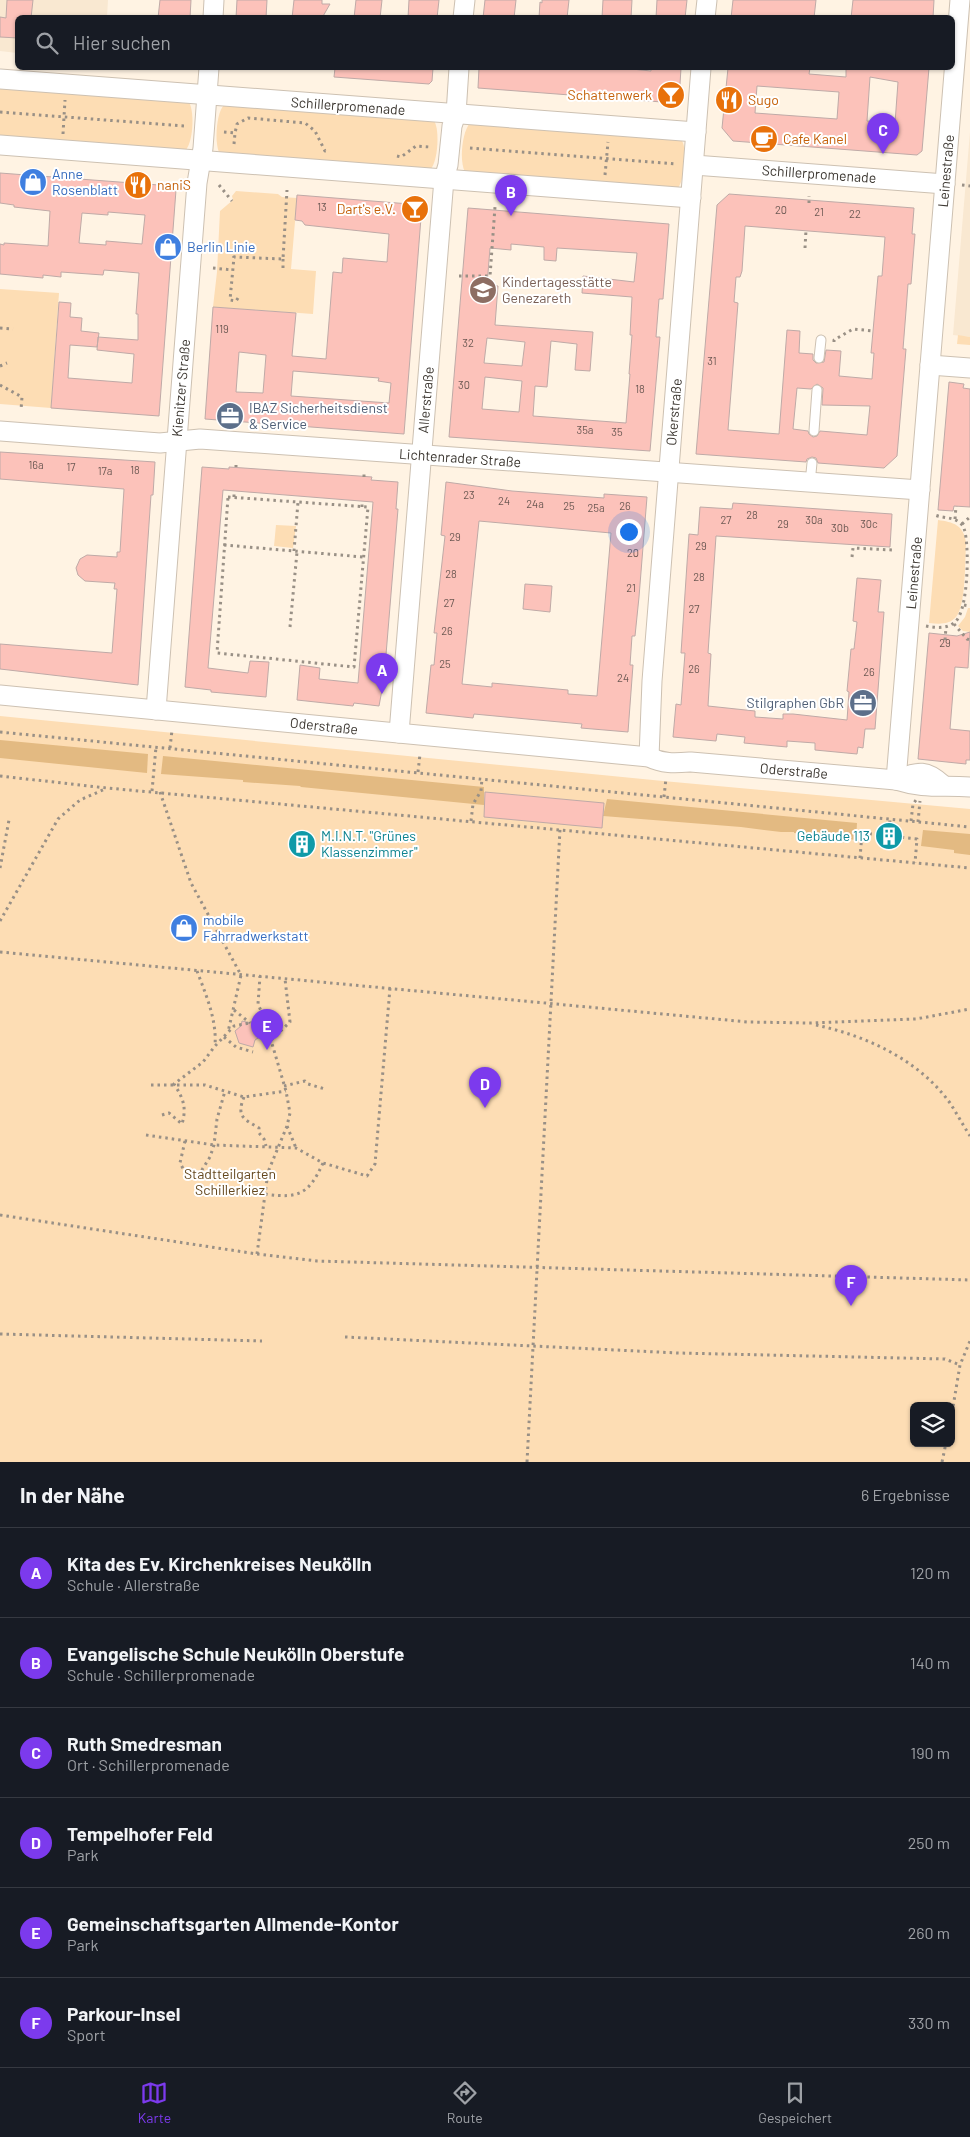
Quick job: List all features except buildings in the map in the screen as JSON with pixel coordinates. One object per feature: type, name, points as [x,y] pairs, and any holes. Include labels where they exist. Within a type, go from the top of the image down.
[{"type":"street","points":[[213,15],[214,0]]},
{"type":"street","points":[[463,15],[465,0]]},
{"type":"street","points":[[706,15],[707,0]]},
{"type":"street","name":"Leinestraße","points":[[896,780],[930,365],[954,185],[964,5]]},
{"type":"street","name":"Kienitzer Straße","points":[[156,710],[209,70]]},
{"type":"street","name":"Allerstraße","points":[[399,733],[444,179],[448,165],[452,126],[456,114],[459,70]]},
{"type":"street","name":"Okerstraße","points":[[649,757],[652,681],[691,198],[685,164],[696,132],[702,70]]},
{"type":"street","name":"Schillerpromenade","points":[[0,79],[696,132]]},
{"type":"street","points":[[0,145],[691,198]]},
{"type":"street","name":"Schillerpromenade","points":[[685,164],[954,185]]},
{"type":"street","points":[[930,365],[970,368]]},
{"type":"street","name":"Lichtenrader Straße","points":[[0,431],[160,443],[200,439],[920,490]]},
{"type":"street","name":"Oderstraße","points":[[0,694],[649,757],[660,750],[672,750],[691,762],[896,780],[929,788],[943,785],[970,787]]},
{"type":"lane","points":[[819,358],[821,340]]},
{"type":"lane","points":[[814,431],[817,390]]},
{"type":"lane","points":[[810,483],[812,463]]},
{"type":"path","points":[[62,135],[65,99]]},
{"type":"path","points":[[0,112],[184,126]]},
{"type":"path","points":[[234,144],[237,124],[248,118],[305,123],[315,131],[325,151],[334,152]]},
{"type":"path","points":[[224,132],[235,133]]},
{"type":"path","points":[[604,177],[608,140]]},
{"type":"path","points":[[391,156],[401,157],[416,146],[430,147]]},
{"type":"path","points":[[470,148],[685,164]]},
{"type":"path","points":[[220,185],[232,201]]},
{"type":"path","points":[[954,185],[970,186]]},
{"type":"path","points":[[283,269],[282,259],[287,190]]},
{"type":"path","points":[[809,196],[809,203]]},
{"type":"path","points":[[459,276],[490,276],[496,227],[495,207]]},
{"type":"path","points":[[805,248],[806,230]]},
{"type":"path","points":[[231,250],[234,258],[230,300],[238,298]]},
{"type":"path","points":[[234,258],[282,259]]},
{"type":"path","points":[[213,268],[232,270]]},
{"type":"path","points":[[0,328],[13,329]]},
{"type":"path","points":[[834,345],[834,340],[853,329],[873,331]]},
{"type":"path","points":[[0,366],[7,362]]},
{"type":"path","points":[[0,385],[22,397],[21,410]]},
{"type":"path","points":[[234,491],[234,497]]},
{"type":"path","points":[[228,497],[298,502],[368,507],[354,667],[217,653],[228,497]]},
{"type":"path","points":[[362,501],[362,507]]},
{"type":"path","points":[[290,626],[298,502]]},
{"type":"path","points":[[955,519],[956,506]]},
{"type":"path","points":[[926,626],[946,627],[954,624],[962,615],[969,574],[970,543],[968,533],[962,524],[955,519],[935,515]]},
{"type":"path","points":[[962,524],[970,517]]},
{"type":"path","points":[[224,546],[364,557]]},
{"type":"path","points":[[852,557],[853,548],[892,550]]},
{"type":"path","points":[[964,605],[970,606]]},
{"type":"path","points":[[954,624],[970,640]]},
{"type":"path","points":[[946,627],[946,640]]},
{"type":"path","points":[[170,748],[172,730]]},
{"type":"path","points":[[0,732],[970,827]]},
{"type":"path","points":[[152,791],[156,747]]},
{"type":"path","points":[[418,772],[420,754]]},
{"type":"path","points":[[664,797],[666,774]]},
{"type":"path","points":[[0,776],[108,788],[970,868]]},
{"type":"path","points":[[472,821],[474,804],[481,791],[482,778]]},
{"type":"path","points":[[0,921],[58,819],[80,800],[108,788]]},
{"type":"path","points":[[160,792],[191,883],[241,975],[228,1032]]},
{"type":"path","points":[[912,821],[913,804],[919,797],[918,822]]},
{"type":"path","points":[[889,836],[890,819]]},
{"type":"path","points":[[0,868],[9,820]]},
{"type":"path","points":[[527,1462],[560,829]]},
{"type":"path","points":[[860,858],[862,833],[918,839],[915,863]]},
{"type":"path","points":[[0,952],[748,1022],[810,1023],[916,1018],[970,1009]]},
{"type":"path","points":[[196,971],[210,1008],[216,1032],[215,1046]]},
{"type":"path","points":[[257,1254],[270,1162],[287,1126],[290,1114],[286,1091],[265,1020],[258,1004],[260,976]]},
{"type":"path","points":[[271,1040],[290,1022],[285,979]]},
{"type":"path","points":[[146,1135],[214,1145],[296,1148],[322,1163],[366,1176],[375,1164],[390,988]]},
{"type":"path","points":[[234,1010],[250,1023]]},
{"type":"path","points":[[174,1084],[203,1062],[234,1026],[265,1020]]},
{"type":"path","points":[[810,1023],[842,1030],[877,1044],[918,1070],[949,1102],[970,1136]]},
{"type":"path","points":[[224,1037],[236,1047],[253,1052]]},
{"type":"path","points":[[284,1086],[305,1081],[308,1084],[325,1089]]},
{"type":"path","points":[[162,1115],[169,1113],[182,1124],[185,1107],[184,1100],[174,1084]]},
{"type":"path","points":[[151,1085],[206,1085],[244,1097],[286,1091]]},
{"type":"path","points":[[185,1141],[180,1163],[185,1172],[192,1175],[200,1173],[214,1145],[217,1119],[225,1091]]},
{"type":"path","points":[[244,1097],[240,1107],[241,1112],[250,1125],[253,1124],[259,1128],[259,1133],[264,1139],[266,1146]]},
{"type":"path","points":[[287,1126],[296,1148]]},
{"type":"path","points":[[265,1194],[291,1195],[303,1193],[316,1178],[322,1163]]},
{"type":"path","points":[[0,1215],[257,1254],[317,1261],[970,1280]]},
{"type":"path","points":[[0,1334],[262,1341]]},
{"type":"path","points":[[345,1337],[678,1352],[945,1359],[960,1365]]},
{"type":"path","points":[[954,1402],[960,1365],[970,1341]]},
{"type":"path","points":[[942,1462],[945,1447]]},
{"type":"shaded area","points":[[0,0],[108,0],[107,15],[15,15],[15,53],[0,51]]},
{"type":"shaded area","points":[[970,132],[970,337],[953,335]]},
{"type":"shaded area","points":[[0,740],[148,754],[147,773],[0,758]]},
{"type":"shaded area","points":[[163,756],[484,787],[484,805],[243,782],[243,780],[161,774]]},
{"type":"shaded area","points":[[607,799],[857,823],[856,840],[794,832],[603,816]]},
{"type":"shaded area","points":[[923,830],[970,834],[970,855],[954,853],[954,850],[921,846]]},
{"type":"green space","points":[[0,85],[189,102],[192,113],[190,142],[185,151],[0,140]]},
{"type":"green space","points":[[224,105],[434,121],[437,131],[435,161],[430,170],[220,154],[217,144],[217,129],[219,115]]},
{"type":"green space","points":[[470,123],[681,139],[685,156],[682,178],[678,188],[465,172],[462,161],[462,147],[467,127]]},
{"type":"green space","points":[[236,191],[278,194],[282,197],[297,198],[291,269],[316,271],[313,314],[213,307],[220,211],[233,200],[232,196]]},
{"type":"green space","points":[[0,289],[59,293],[51,408],[0,404]]},
{"type":"green space","points":[[958,335],[970,337],[970,345],[957,344]]},
{"type":"green space","points":[[938,520],[953,523],[960,528],[966,543],[962,603],[953,620],[940,624],[929,623]]},
{"type":"green space","points":[[276,525],[296,526],[293,548],[274,546]]},
{"type":"green space","points":[[968,608],[970,608],[970,632],[963,631],[958,626],[965,617]]},
{"type":"green space","name":"Stadtteilgarten Schillerkiez","points":[[0,716],[970,809],[970,1462],[0,1462]]},
{"type":"place","name":"Schattenwerk","points":[[671,95]]},
{"type":"place","name":"Sugo","points":[[729,100]]},
{"type":"place","name":"Cafe Kanel","points":[[764,139]]},
{"type":"place","name":"Ruth Smedresman","points":[[883,154]]},
{"type":"place","name":"Anne Rosenblatt","points":[[33,182]]},
{"type":"place","name":"naniS","points":[[138,185]]},
{"type":"place","name":"Dart's e.V.","points":[[415,209]]},
{"type":"place","name":"Evangelische Schule Neukölln Oberstufe","points":[[511,216]]},
{"type":"place","name":"Berlin Linie","points":[[168,247]]},
{"type":"place","name":"Kindertagesstätte Genezareth","points":[[483,290]]},
{"type":"place","name":"IBAZ Sicherheitsdienst & Service","points":[[230,416]]},
{"type":"place","name":"Kita des Ev. Kirchenkreises Neukölln","points":[[382,694]]},
{"type":"place","name":"Stilgraphen GbR","points":[[863,703]]},
{"type":"place","name":"Gebäude 113","points":[[889,836]]},
{"type":"place","name":"M.I.N.T. \"Grünes Klassenzimmer\"","points":[[302,844]]},
{"type":"place","name":"mobile Fahrradwerkstatt","points":[[184,928]]},
{"type":"place","name":"Gemeinschaftsgarten Allmende-Kontor","points":[[267,1050]]},
{"type":"place","name":"Tempelhofer Feld","points":[[485,1108]]},
{"type":"place","name":"Parkour-Insel","points":[[851,1306]]}]
